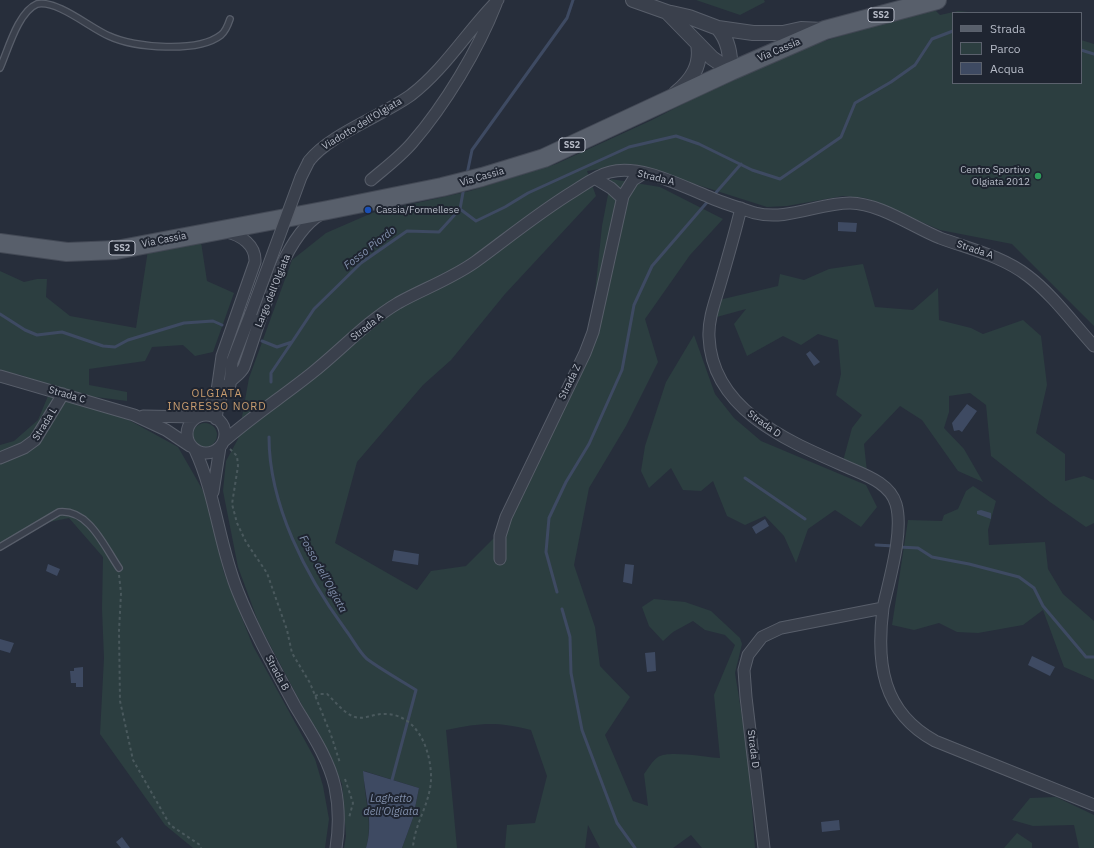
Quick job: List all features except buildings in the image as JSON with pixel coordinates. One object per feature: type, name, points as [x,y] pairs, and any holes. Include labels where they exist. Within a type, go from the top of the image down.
[{"type":"main road","name":"Via Cassia","points":[[0,243],[51,251],[90,252],[116,250],[328,210],[442,187],[482,177],[544,158],[731,71],[825,30],[937,0]]},
{"type":"street","name":"Viadotto dell'Olgiata","points":[[232,362],[301,177],[309,161],[323,147],[410,95],[429,79],[480,18],[498,0]]},
{"type":"street","points":[[371,180],[412,143],[446,98],[486,30],[498,0]]},
{"type":"street","points":[[633,0],[667,12],[689,17],[718,28],[753,33],[782,33],[802,29],[825,30]]},
{"type":"street","points":[[667,12],[687,30],[698,44],[717,62],[731,71]]},
{"type":"street","points":[[718,28],[729,48],[731,71]]},
{"type":"street","points":[[660,104],[677,93],[690,80],[697,67],[699,50],[698,44]]},
{"type":"street","name":"Strada A","points":[[222,444],[244,423],[313,373],[365,327],[397,303],[439,283],[472,264],[534,217],[596,179],[610,172],[619,170],[644,173],[674,182],[712,198],[759,214],[786,215],[817,207],[849,203],[872,207],[939,237],[1012,264],[1039,285],[1094,346]]},
{"type":"street","name":"Strada Z","points":[[500,559],[500,536],[506,517],[592,337],[622,198],[629,184],[644,173]]},
{"type":"street","points":[[596,179],[608,186],[622,198]]},
{"type":"street","name":"Strada D","points":[[741,208],[713,307],[709,329],[711,354],[720,376],[742,407],[773,432],[873,479],[889,491],[894,498],[898,512],[897,536],[893,565],[883,608],[880,647],[884,678],[893,701],[912,726],[926,736],[943,745],[1094,806]]},
{"type":"street","name":"Largo dell'Olgiata","points":[[210,419],[217,410],[223,394],[230,382],[243,370],[271,290],[293,244],[309,223],[328,210]]},
{"type":"street","points":[[216,230],[230,232],[243,239],[251,246],[255,257],[222,356],[219,377]]},
{"type":"street","points":[[232,362],[219,377],[206,407],[210,419],[224,436],[222,444],[216,451],[205,454],[192,448],[186,433],[192,421],[210,419],[244,423]]},
{"type":"street","name":"Largo dell'Olgiata","points":[[230,382],[232,362]]},
{"type":"street","name":"Strada C","points":[[0,376],[134,415],[159,426],[192,448]]},
{"type":"street","name":"Strada L","points":[[0,458],[24,448],[35,440],[63,394]]},
{"type":"street","name":"Strada C","points":[[134,415],[210,419]]},
{"type":"street","name":"Strada B","points":[[212,497],[222,444]]},
{"type":"street","name":"Strada B","points":[[192,448],[212,497],[222,542],[237,591],[274,668],[304,721],[333,778],[337,798],[336,848]]},
{"type":"street","name":"Strada D","points":[[764,848],[744,670],[751,648],[762,637],[781,628],[883,608]]},
{"type":"lane","points":[[0,68],[24,15],[32,6],[42,2],[56,4],[110,36],[135,44],[149,46],[194,44],[213,40],[225,32],[230,19]]},
{"type":"lane","points":[[0,547],[58,512],[68,511],[88,522],[119,568]]},
{"type":"path","points":[[222,444],[237,456],[238,466],[232,504],[237,523],[246,542],[267,573],[287,630],[292,653],[310,684],[331,735],[340,765]]},
{"type":"path","points":[[119,568],[121,593],[119,631],[120,701],[133,760],[170,825],[200,845],[201,848]]},
{"type":"path","points":[[315,696],[327,694],[340,708],[356,717],[382,714],[401,716],[412,723],[428,754],[431,776],[426,807],[414,838],[413,848]]},
{"type":"path","points":[[343,773],[353,803],[349,819]]},
{"type":"green space","points":[[696,0],[764,0],[765,2],[740,15]]},
{"type":"green space","points":[[935,10],[940,15],[952,12],[952,84],[1082,84],[1082,40],[1094,44],[1094,326],[1012,244],[940,230],[866,198],[843,196],[787,206],[767,207],[632,164],[587,171],[596,196],[505,294],[451,360],[423,385],[357,462],[335,543],[417,590],[431,571],[466,566],[501,531],[590,341],[602,226],[611,179],[660,187],[723,219],[690,255],[645,319],[658,362],[626,426],[589,488],[574,565],[595,627],[600,666],[630,697],[605,735],[633,801],[648,806],[644,774],[658,757],[670,754],[687,754],[720,758],[714,695],[735,645],[725,635],[705,630],[693,621],[673,632],[663,641],[649,626],[642,607],[654,599],[685,602],[711,611],[740,638],[742,644],[735,673],[748,754],[755,848],[702,848],[691,835],[673,848],[600,848],[588,825],[585,848],[505,848],[507,825],[535,823],[547,776],[531,730],[507,725],[488,724],[446,730],[457,848],[402,848],[413,818],[419,788],[364,771],[369,819],[366,848],[344,848],[346,836],[342,784],[331,760],[259,624],[238,567],[223,491],[226,461],[238,439],[249,378],[292,260],[326,233],[372,213],[470,191],[556,164],[652,120],[745,72],[815,44]]},
{"type":"green space","points":[[201,242],[207,281],[234,293],[213,352],[195,356],[183,345],[152,347],[145,361],[89,369],[89,385],[127,392],[127,401],[72,394],[21,375],[0,372],[0,271],[24,282],[37,279],[47,279],[46,297],[70,316],[136,328],[148,250]]},
{"type":"green space","points":[[863,264],[875,307],[913,310],[938,288],[939,320],[971,328],[983,334],[1023,320],[1041,336],[1047,385],[1036,433],[1065,454],[1065,481],[1084,476],[1094,480],[1094,523],[1086,527],[1050,502],[991,456],[986,405],[970,393],[949,396],[949,412],[944,428],[964,449],[983,482],[958,471],[922,420],[900,406],[864,444],[867,472],[843,461],[852,428],[862,415],[836,395],[841,374],[838,340],[818,334],[801,345],[783,336],[747,356],[734,324],[746,309],[713,318],[719,300],[778,286],[780,274],[804,280],[829,269]]},
{"type":"green space","points":[[694,335],[715,394],[734,418],[761,441],[866,485],[877,507],[861,527],[835,510],[808,529],[796,563],[784,536],[765,516],[745,525],[727,516],[713,481],[701,491],[683,490],[671,468],[649,488],[641,471],[645,446],[666,382]]},
{"type":"green space","points":[[48,396],[71,400],[127,419],[178,447],[205,494],[224,573],[253,646],[315,759],[323,786],[329,819],[325,848],[193,848],[165,825],[100,734],[104,658],[102,609],[103,557],[69,518],[44,523],[0,549],[0,445],[14,441],[38,420]]},
{"type":"green space","points":[[205,423],[214,426],[217,435],[214,444],[205,447],[196,444],[193,435],[196,426]]},
{"type":"green space","points":[[973,486],[996,501],[988,530],[989,545],[1045,542],[1048,569],[1063,594],[1094,621],[1094,680],[1064,667],[1043,610],[1023,625],[978,633],[957,632],[939,623],[914,630],[892,625],[908,520],[942,521],[944,515],[958,509],[966,491]]},
{"type":"green space","points":[[1056,797],[1094,815],[1094,848],[1079,848],[1074,825],[1033,826],[1012,820],[1030,798]]},
{"type":"green space","points":[[1017,833],[1032,843],[1032,848],[1004,848]]},
{"type":"water","points":[[838,222],[857,223],[856,232],[838,231]]},
{"type":"water","points":[[810,351],[820,362],[814,366],[806,354]]},
{"type":"water","points":[[967,404],[977,411],[962,432],[959,430],[954,431],[952,423]]},
{"type":"water","points":[[981,510],[991,513],[991,519],[977,514],[977,511]]},
{"type":"water","points":[[765,519],[769,526],[756,534],[752,527]]},
{"type":"water","points":[[394,550],[419,554],[418,565],[392,561]]},
{"type":"water","points":[[48,564],[60,569],[57,576],[46,571]]},
{"type":"water","points":[[625,564],[634,565],[632,584],[623,582]]},
{"type":"water","points":[[0,639],[14,643],[10,653],[0,650]]},
{"type":"water","points":[[655,652],[656,671],[647,672],[645,653]]},
{"type":"water","points":[[1032,656],[1055,667],[1050,676],[1028,665]]},
{"type":"water","points":[[83,667],[83,687],[76,687],[76,683],[71,683],[70,671],[74,671],[74,668]]},
{"type":"water","name":"Laghetto dell'Olgiata","points":[[363,771],[419,788],[413,818],[402,848],[366,848],[369,819]]},
{"type":"water","points":[[839,820],[840,830],[822,832],[821,822]]},
{"type":"water","points":[[122,837],[130,848],[121,848],[116,842]]},
{"type":"waterway","name":"Fosso Piordo","points":[[467,174],[472,150],[567,18],[573,0]]},
{"type":"waterway","points":[[460,209],[476,221],[505,207],[528,193],[629,147],[676,136],[699,144],[752,170],[780,179],[841,137],[855,103],[891,82],[915,65],[932,39],[952,31]]},
{"type":"waterway","points":[[1082,50],[1094,54]]},
{"type":"waterway","points":[[713,196],[741,164]]},
{"type":"waterway","name":"Fosso Piordo","points":[[262,341],[277,347],[292,342],[314,309],[361,263],[407,231],[439,232],[460,209],[464,187]]},
{"type":"waterway","points":[[557,592],[546,552],[549,518],[566,482],[589,444],[622,370],[634,305],[652,266],[709,200]]},
{"type":"waterway","name":"Fosso Piordo","points":[[0,314],[25,330],[37,335],[62,332],[103,346],[115,347],[128,340],[184,323],[213,321],[222,325]]},
{"type":"waterway","name":"Fosso dell’Olgiata","points":[[271,382],[271,373],[292,342]]},
{"type":"waterway","name":"Fosso dell’Olgiata","points":[[269,437],[275,488],[283,514],[292,539],[317,586],[364,656],[416,690],[392,780]]},
{"type":"waterway","points":[[745,478],[805,519]]},
{"type":"waterway","points":[[876,545],[894,546]]},
{"type":"waterway","points":[[899,547],[918,548],[932,557],[969,564],[1019,577],[1034,588],[1043,606],[1086,657],[1094,657]]},
{"type":"waterway","points":[[562,609],[570,637],[571,673],[582,730],[617,823],[635,848]]},
{"type":"place","name":"Centro Sportivo Olgiata 2012","points":[[1038,176]]},
{"type":"place","name":"Cassia/Formellese","points":[[368,210]]},
{"type":"district","name":"OLGIATA INGRESSO NORD","points":[[217,400]]}]
